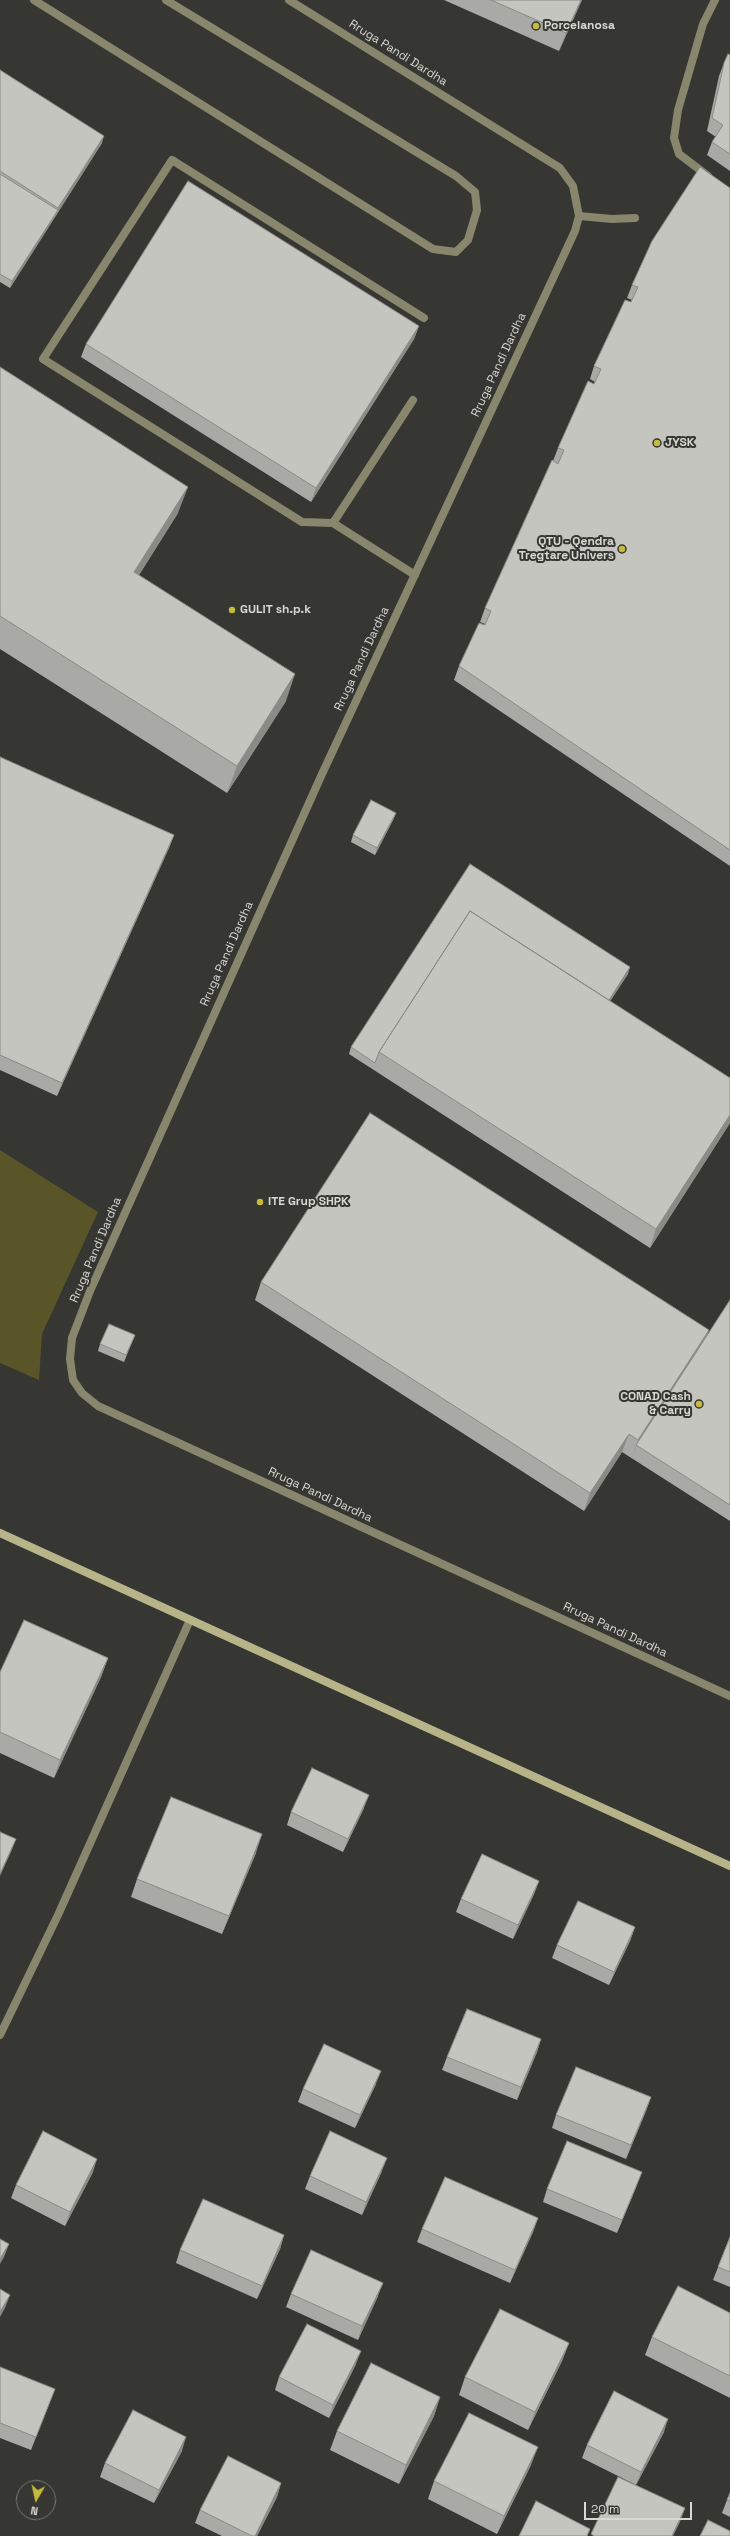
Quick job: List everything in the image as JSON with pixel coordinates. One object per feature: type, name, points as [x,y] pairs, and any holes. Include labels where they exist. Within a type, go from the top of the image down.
[{"type":"street","points":[[34,0],[433,249],[456,252],[468,240],[477,210],[475,192],[456,176],[166,0]]},
{"type":"street","name":"Rruga Pandi Dardha","points":[[289,0],[560,168],[573,186],[579,216],[575,231],[322,774],[90,1291],[72,1338],[70,1359],[73,1380],[82,1393],[98,1406],[730,1696]]},
{"type":"street","points":[[715,0],[703,24],[678,110],[674,138],[679,154],[717,182]]},
{"type":"street","points":[[414,575],[333,523],[302,522],[44,359],[172,160],[424,318]]},
{"type":"street","points":[[579,216],[612,219],[635,218]]},
{"type":"street","points":[[333,523],[413,400]]},
{"type":"street","points":[[0,1533],[730,1866]]},
{"type":"street","points":[[0,2035],[58,1915],[190,1620]]},
{"type":"shaded area","points":[[0,1150],[98,1212],[42,1334],[39,1380],[0,1363]]},
{"type":"building","points":[[491,0],[581,0],[566,33]]},
{"type":"building","points":[[728,54],[730,55],[730,154],[712,142],[723,125],[712,118],[724,63]]},
{"type":"building","points":[[0,70],[104,136],[58,208],[0,171]]},
{"type":"building","name":"QTU - Qendra Tregtare Univers","points":[[700,167],[730,188],[730,850],[459,666],[479,623],[485,625],[491,611],[485,608],[552,460],[558,464],[564,450],[558,448],[588,381],[594,384],[601,369],[594,366],[625,300],[631,302],[638,287],[632,285],[652,241]]},
{"type":"building","points":[[0,174],[58,210],[12,281],[0,274]]},
{"type":"building","points":[[188,181],[419,326],[316,488],[86,344]]},
{"type":"building","points":[[0,367],[188,487],[134,572],[295,674],[237,766],[0,616]]},
{"type":"building","points":[[0,757],[174,835],[62,1083],[0,1055]]},
{"type":"building","points":[[371,800],[396,813],[377,848],[353,835]]},
{"type":"building","points":[[470,864],[630,967],[609,1000],[470,911],[379,1052],[375,1063],[351,1047]]},
{"type":"building","points":[[470,911],[730,1078],[730,1115],[656,1229],[379,1052]]},
{"type":"building","points":[[370,1113],[709,1330],[638,1440],[629,1434],[590,1493],[261,1282]]},
{"type":"building","name":"CONAD Cash & Carry","points":[[730,1300],[730,1505],[636,1445]]},
{"type":"building","points":[[109,1324],[135,1335],[126,1355],[100,1344]]},
{"type":"building","points":[[24,1620],[108,1658],[60,1760],[0,1732],[0,1672]]},
{"type":"building","points":[[312,1768],[369,1795],[348,1839],[291,1812]]},
{"type":"building","points":[[171,1797],[262,1834],[229,1916],[137,1879]]},
{"type":"building","points":[[0,1832],[16,1839],[0,1874]]},
{"type":"building","points":[[482,1854],[539,1881],[518,1925],[461,1899]]},
{"type":"building","points":[[578,1901],[635,1927],[614,1972],[557,1945]]},
{"type":"building","points":[[467,2009],[541,2039],[521,2087],[447,2057]]},
{"type":"building","points":[[324,2044],[381,2071],[360,2115],[303,2089]]},
{"type":"building","points":[[576,2067],[651,2097],[631,2145],[556,2115]]},
{"type":"building","points":[[43,2131],[97,2159],[70,2212],[16,2185]]},
{"type":"building","points":[[330,2131],[387,2158],[366,2202],[310,2176]]},
{"type":"building","points":[[567,2141],[642,2172],[622,2220],[547,2189]]},
{"type":"building","points":[[445,2177],[538,2218],[515,2270],[422,2229]]},
{"type":"building","points":[[203,2199],[284,2235],[262,2286],[180,2250]]},
{"type":"building","points":[[730,2237],[730,2272],[718,2267]]},
{"type":"building","points":[[0,2239],[9,2244],[0,2259]]},
{"type":"building","points":[[311,2250],[383,2283],[362,2326],[291,2294]]},
{"type":"building","points":[[678,2286],[730,2313],[730,2376],[652,2337]]},
{"type":"building","points":[[0,2289],[10,2295],[0,2312]]},
{"type":"building","points":[[500,2309],[569,2343],[535,2412],[465,2377]]},
{"type":"building","points":[[307,2324],[361,2351],[333,2405],[279,2377]]},
{"type":"building","points":[[371,2363],[440,2397],[406,2465],[337,2431]]},
{"type":"building","points":[[0,2367],[55,2389],[36,2437],[0,2423]]},
{"type":"building","points":[[614,2391],[668,2419],[641,2472],[587,2445]]},
{"type":"building","points":[[133,2410],[186,2437],[159,2490],[105,2463]]},
{"type":"building","points":[[469,2413],[538,2447],[504,2516],[434,2481]]},
{"type":"building","points":[[228,2456],[281,2483],[255,2536],[252,2536],[200,2510]]},
{"type":"building","points":[[618,2477],[685,2508],[672,2536],[594,2536],[591,2534]]},
{"type":"building","points":[[730,2493],[730,2501],[727,2500]]},
{"type":"building","points":[[536,2501],[590,2529],[587,2536],[519,2536]]},
{"type":"building","points":[[708,2520],[730,2531],[730,2536],[700,2536]]},
{"type":"place","name":"Porcelanosa","points":[[536,26]]},
{"type":"place","name":"JYSK","points":[[657,443]]},
{"type":"place","name":"QTU - Qendra Tregtare Univers","points":[[622,549]]},
{"type":"place","name":"GULIT sh.p.k","points":[[232,610]]},
{"type":"place","name":"ITE Grup SHPK","points":[[260,1202]]},
{"type":"place","name":"CONAD Cash & Carry","points":[[699,1404]]}]
